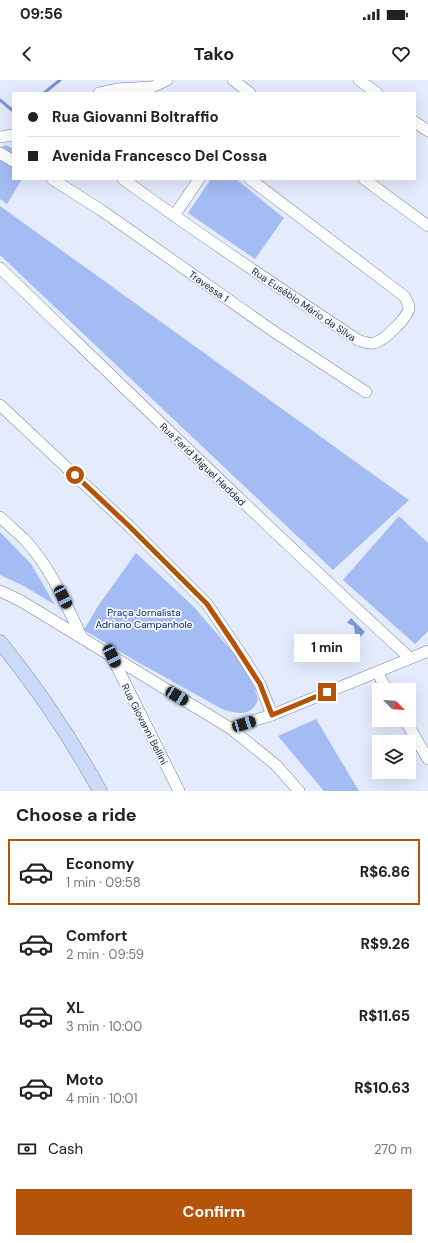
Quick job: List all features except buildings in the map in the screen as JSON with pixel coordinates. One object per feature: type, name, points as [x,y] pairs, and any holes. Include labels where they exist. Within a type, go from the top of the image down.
[{"type":"main road","points":[[0,642],[26,674],[56,717],[100,791]]},
{"type":"street","points":[[103,92],[117,89],[135,91],[152,87],[167,80]]},
{"type":"street","points":[[233,80],[249,92]]},
{"type":"street","points":[[359,80],[375,92]]},
{"type":"street","points":[[416,123],[428,132]]},
{"type":"street","points":[[0,137],[12,135]]},
{"type":"street","points":[[0,153],[12,159]]},
{"type":"street","name":"Travessa 1","points":[[54,180],[101,210],[273,331],[366,392]]},
{"type":"street","name":"Rua Eusébio Mário da Silva","points":[[124,180],[292,297],[358,340],[365,343],[373,343],[380,341],[390,333],[405,316],[409,309],[408,303],[404,296],[251,180]]},
{"type":"street","points":[[174,216],[198,180]]},
{"type":"street","points":[[365,180],[428,226]]},
{"type":"street","name":"Rua Farid Miguel Haddad","points":[[0,268],[336,591],[410,658]]},
{"type":"street","points":[[0,405],[129,526],[207,604],[260,684],[272,715]]},
{"type":"street","points":[[0,517],[25,540],[53,578],[82,638]]},
{"type":"street","points":[[0,591],[21,601],[230,728],[276,765],[299,791]]},
{"type":"street","points":[[230,728],[272,715],[428,651]]},
{"type":"street","name":"Rua Giovanni Bellini","points":[[112,656],[179,791]]},
{"type":"street","points":[[376,672],[383,683]]},
{"type":"street","points":[[409,727],[428,759]]},
{"type":"green space","points":[[6,145],[12,148],[12,180],[21,180],[7,204],[0,199],[0,148]]},
{"type":"green space","points":[[210,180],[237,180],[284,218],[255,259],[188,213]]},
{"type":"green space","points":[[0,206],[409,500],[333,570],[0,255]]},
{"type":"green space","points":[[399,516],[428,543],[428,631],[415,644],[343,580]]},
{"type":"green space","points":[[0,532],[31,564],[55,605],[24,586],[0,575]]},
{"type":"green space","name":"Praça Jornalista Adriano Campanhole","points":[[136,553],[194,607],[236,656],[254,686],[258,700],[252,709],[247,712],[238,713],[222,709],[84,630],[98,606]]},
{"type":"green space","points":[[316,719],[359,791],[324,791],[278,736]]},
{"type":"shaded area","points":[[351,618],[365,632],[360,637],[355,634],[354,626],[347,623]]},
{"type":"waterway","points":[[45,92],[60,80]]},
{"type":"waterway","points":[[0,100],[12,110]]},
{"type":"route","points":[[75,475],[129,526],[207,604],[260,684],[272,715],[327,692]]}]
